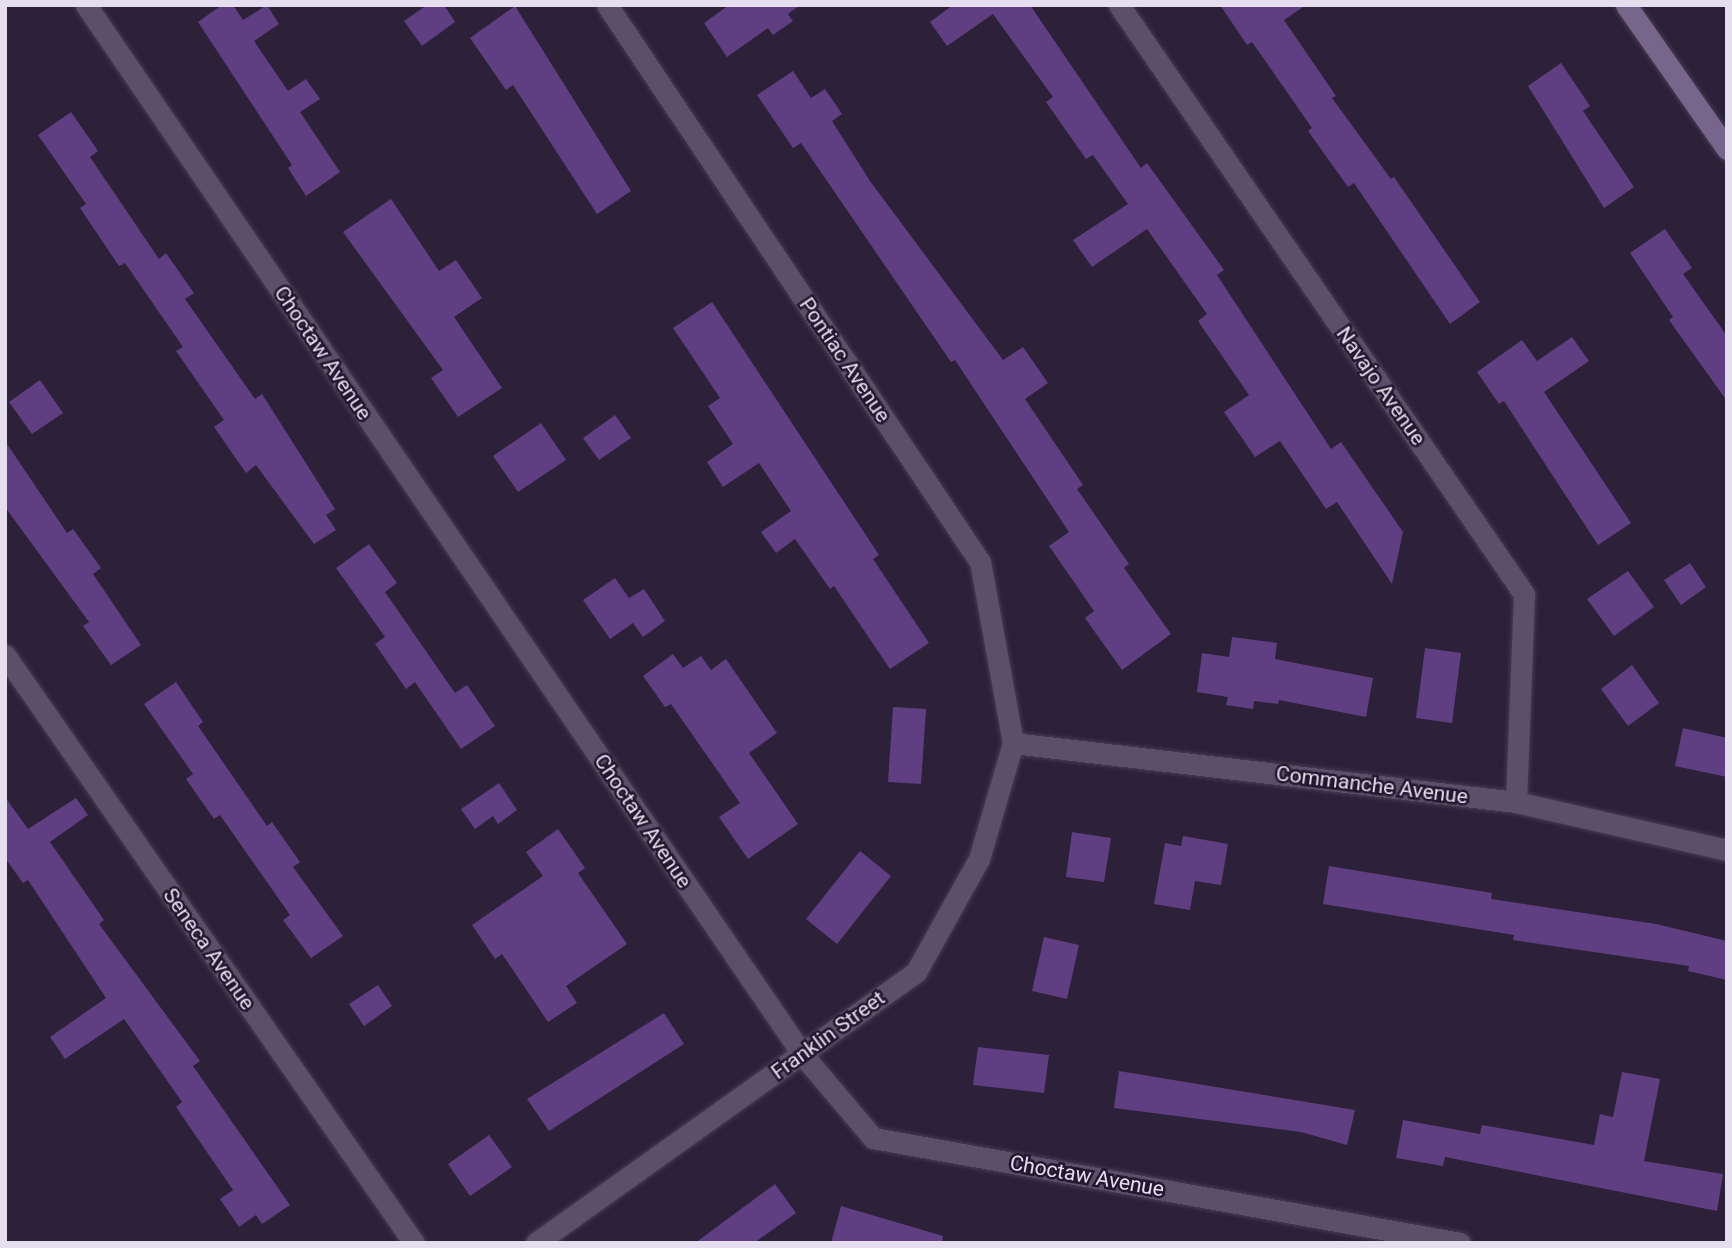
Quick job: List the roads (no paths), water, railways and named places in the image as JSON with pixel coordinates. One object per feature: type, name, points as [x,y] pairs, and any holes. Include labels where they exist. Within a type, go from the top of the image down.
[{"type":"street","name":"Choctaw Avenue","points":[[86,5],[802,1054],[873,1138],[1460,1243]]},
{"type":"street","name":"Pontiac Avenue","points":[[607,5],[980,562],[1013,743]]},
{"type":"street","name":"Navajo Avenue","points":[[1119,5],[1524,594],[1516,802]]},
{"type":"street","points":[[1626,5],[1727,149]]},
{"type":"street","name":"Seneca Avenue","points":[[5,655],[414,1243]]},
{"type":"street","name":"Franklin Street","points":[[536,1243],[916,972],[979,859],[1013,743]]},
{"type":"street","name":"Commanche Avenue","points":[[1013,743],[1516,802],[1727,850]]}]
